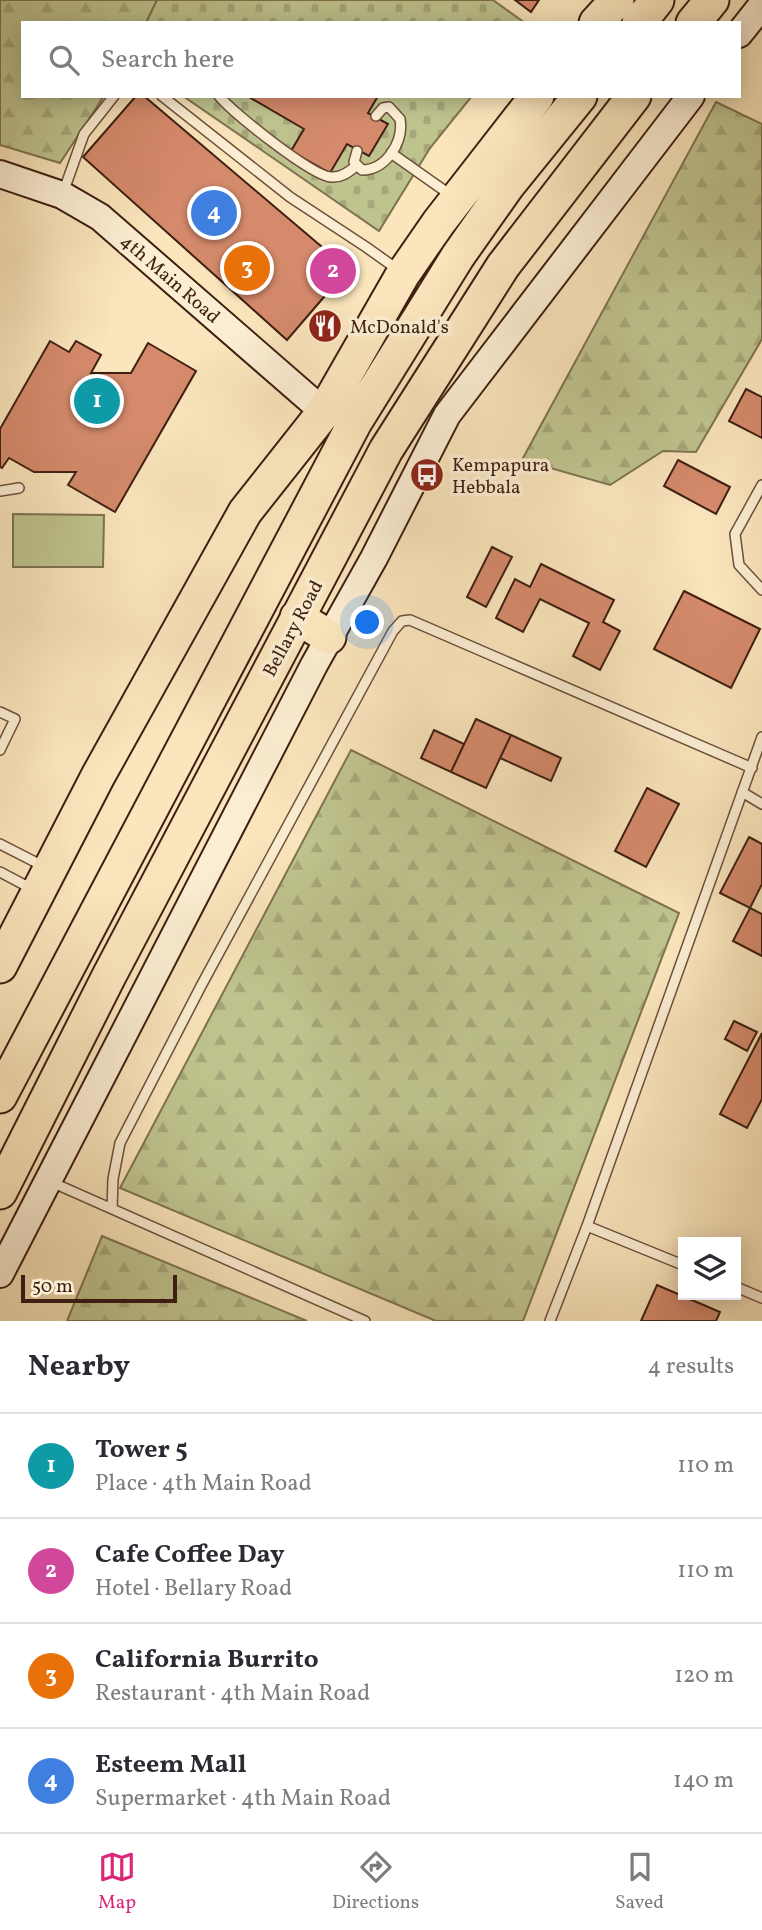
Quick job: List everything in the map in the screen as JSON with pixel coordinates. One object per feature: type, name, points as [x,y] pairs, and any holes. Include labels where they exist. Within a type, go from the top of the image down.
[{"type":"highway","points":[[598,21],[617,0]]},
{"type":"highway","points":[[641,21],[657,0]]},
{"type":"highway","points":[[0,966],[98,776],[245,512],[324,412],[403,274],[456,199],[535,98]]},
{"type":"highway","points":[[0,1096],[355,422],[458,256],[508,185],[578,98]]},
{"type":"highway","name":"Bellary Road","points":[[0,1192],[109,976],[386,450],[503,266],[632,98]]},
{"type":"highway","points":[[297,617],[329,638]]},
{"type":"street","points":[[741,32],[762,5]]},
{"type":"street","points":[[0,1274],[447,415],[689,98]]},
{"type":"street","name":"4th Main Road","points":[[0,174],[62,195],[100,216],[324,412]]},
{"type":"lane","points":[[62,195],[83,134],[112,98]]},
{"type":"lane","points":[[165,98],[290,197],[403,274]]},
{"type":"lane","points":[[221,98],[248,125],[322,175],[337,177],[356,166]]},
{"type":"lane","points":[[357,151],[353,158],[356,166],[362,170],[374,169],[384,164],[391,153],[400,135],[400,119],[388,107],[383,108],[376,116]]},
{"type":"lane","points":[[391,153],[456,199]]},
{"type":"lane","points":[[762,485],[735,534],[739,565],[762,590]]},
{"type":"lane","points":[[0,491],[19,488]]},
{"type":"lane","points":[[112,1209],[113,1179],[120,1143],[201,986],[393,631],[402,621],[410,620],[752,768]]},
{"type":"lane","points":[[0,712],[15,719],[0,750]]},
{"type":"lane","points":[[550,1321],[587,1226],[762,737]]},
{"type":"lane","points":[[742,792],[762,804]]},
{"type":"lane","points":[[0,845],[44,881]]},
{"type":"lane","points":[[0,872],[44,881]]},
{"type":"lane","points":[[49,1181],[365,1321]]},
{"type":"lane","points":[[587,1226],[678,1263]]},
{"type":"lane","points":[[741,1289],[762,1298]]},
{"type":"green space","points":[[0,0],[157,0],[147,21],[21,21],[21,98],[103,98],[60,163],[0,145]]},
{"type":"green space","points":[[157,0],[493,0],[522,21],[147,21]]},
{"type":"green space","points":[[186,98],[470,98],[430,148],[379,231]]},
{"type":"green space","points":[[716,102],[762,124],[762,339],[696,452],[663,451],[610,485],[522,460]]},
{"type":"green space","points":[[13,514],[104,515],[103,567],[13,567]]},
{"type":"green space","points":[[351,750],[679,913],[523,1321],[436,1321],[120,1188]]},
{"type":"green space","points":[[102,1236],[307,1321],[67,1321]]},
{"type":"building","points":[[515,0],[539,0],[531,12]]},
{"type":"building","points":[[134,98],[146,98],[348,269],[287,340],[83,157]]},
{"type":"building","points":[[251,98],[377,98],[368,113],[388,124],[369,156],[347,144],[330,173],[291,151],[304,129]]},
{"type":"building","points":[[50,341],[69,352],[76,341],[101,355],[91,373],[131,373],[148,343],[196,371],[115,512],[68,485],[76,472],[34,472],[9,458],[2,468],[0,467],[0,429]]},
{"type":"building","points":[[746,389],[762,397],[762,438],[729,421]]},
{"type":"building","points":[[678,460],[730,487],[716,514],[664,486]]},
{"type":"building","points":[[492,547],[512,557],[486,607],[467,597]]},
{"type":"building","points":[[541,564],[614,600],[603,622],[620,631],[600,670],[573,656],[589,623],[540,599],[523,632],[496,618],[515,579],[530,587]]},
{"type":"building","points":[[684,591],[760,629],[731,688],[654,649]]},
{"type":"building","points":[[476,719],[511,735],[486,788],[451,772]]},
{"type":"building","points":[[434,730],[464,744],[451,772],[421,758]]},
{"type":"building","points":[[511,735],[561,758],[551,781],[500,758]]},
{"type":"building","points":[[647,788],[679,804],[646,867],[615,851]]},
{"type":"building","points":[[749,837],[762,844],[762,884],[750,908],[720,893]]},
{"type":"building","points":[[750,908],[762,914],[762,956],[733,941]]},
{"type":"building","points":[[734,1021],[757,1032],[747,1051],[725,1039]]},
{"type":"building","points":[[762,1033],[762,1099],[747,1128],[720,1114]]},
{"type":"building","points":[[657,1285],[678,1294],[678,1300],[692,1300],[720,1312],[716,1321],[641,1321]]},
{"type":"place","name":"Esteem Mall","points":[[214,213]]},
{"type":"place","name":"California Burrito","points":[[247,268]]},
{"type":"place","name":"Cafe Coffee Day","points":[[333,271]]},
{"type":"place","name":"McDonald's","points":[[325,326]]},
{"type":"place","name":"Tower 5","points":[[97,401]]},
{"type":"place","name":"Kempapura Hebbala","points":[[427,475]]}]
